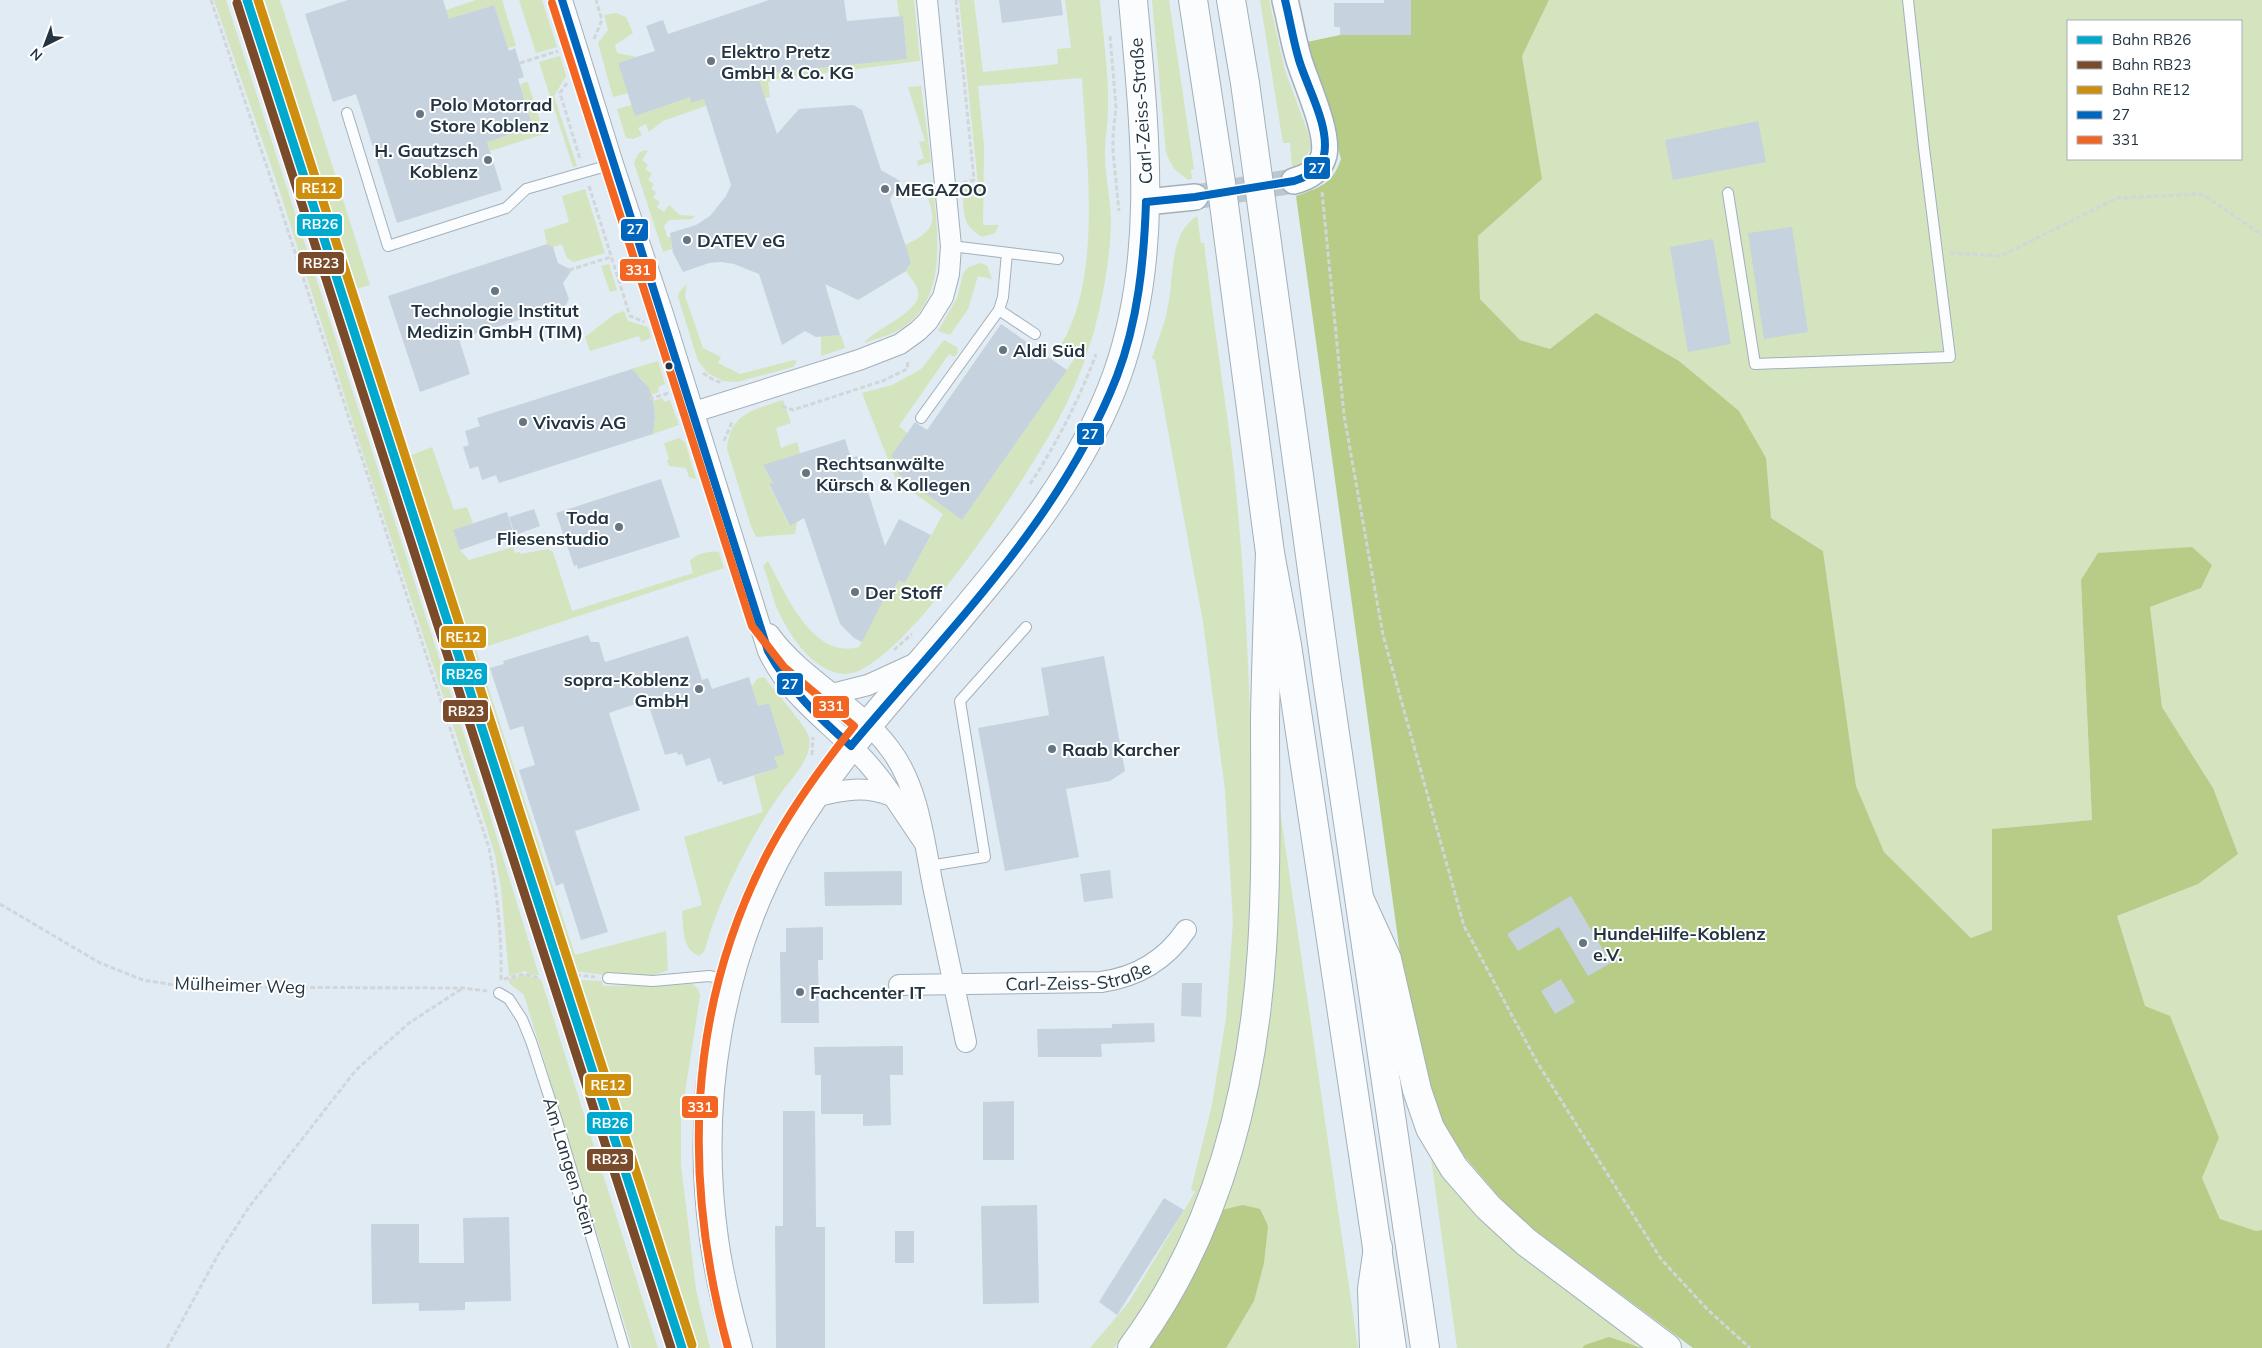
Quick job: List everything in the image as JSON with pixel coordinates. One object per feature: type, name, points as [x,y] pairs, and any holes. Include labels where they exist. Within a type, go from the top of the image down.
[{"type":"main road","name":"Carl-Zeiss-Straße","points":[[738,1348],[726,1306],[714,1237],[708,1129],[713,1069],[719,1028],[742,939],[760,890],[787,838],[814,797],[851,746],[1032,527],[1069,470],[1107,401],[1126,347],[1138,294],[1145,241],[1146,202],[1141,99],[1133,0]]},
{"type":"main road","points":[[1193,0],[1225,209],[1270,553],[1286,645],[1392,1348]]},
{"type":"main road","points":[[1231,0],[1245,83],[1425,1348]]},
{"type":"main road","points":[[1132,1348],[1170,1291],[1200,1230],[1232,1138],[1249,1058],[1262,950],[1270,553]]},
{"type":"main road","points":[[1360,900],[1387,959],[1417,1090],[1430,1128],[1454,1168],[1488,1207],[1526,1242],[1668,1348]]},
{"type":"main road","points":[[1374,1348],[1372,1289],[1378,1247]]},
{"type":"street","points":[[562,0],[761,622],[768,651],[789,685],[810,709],[867,763],[924,842]]},
{"type":"street","points":[[694,412],[859,360],[900,344],[923,326],[943,297],[949,274],[951,246],[927,0]]},
{"type":"street","points":[[1285,0],[1298,58],[1324,140],[1324,155],[1319,166],[1305,178],[1294,180]]},
{"type":"street","points":[[1146,202],[1195,197]]},
{"type":"street","points":[[761,622],[783,652],[868,725],[890,749],[906,777],[914,798],[924,842],[966,1042]]},
{"type":"street","points":[[832,694],[857,689],[878,681],[923,659]]},
{"type":"street","points":[[814,797],[846,789],[859,788],[892,796]]},
{"type":"street","name":"Carl-Zeiss-Straße","points":[[899,985],[1101,982],[1121,979],[1141,971],[1160,959],[1177,944],[1186,930]]},
{"type":"lane","points":[[1728,193],[1755,364],[1950,357],[1908,0]]},
{"type":"lane","points":[[347,113],[388,246],[506,208],[526,189],[613,164]]},
{"type":"lane","points":[[951,246],[1058,259]]},
{"type":"lane","points":[[921,418],[999,310],[1004,297],[1007,252]]},
{"type":"lane","points":[[999,310],[1035,334]]},
{"type":"lane","points":[[929,866],[985,857],[960,701],[1026,627]]},
{"type":"lane","points":[[608,978],[653,981],[709,976],[730,980]]},
{"type":"lane","name":"Am Langen Stein","points":[[499,993],[509,1000],[522,1019],[531,1042],[624,1348]]},
{"type":"path","points":[[211,0],[275,190],[489,848],[502,942],[499,993]]},
{"type":"path","points":[[592,44],[602,20],[596,0]]},
{"type":"path","points":[[1110,29],[1116,107],[1112,135],[1120,215]]},
{"type":"path","points":[[520,63],[564,50]]},
{"type":"path","points":[[1319,166],[1344,415],[1384,635],[1464,926],[1536,1062],[1661,1259],[1708,1310],[1750,1348]]},
{"type":"path","points":[[1937,252],[2001,256],[2117,198],[2202,194],[2262,235]]},
{"type":"path","points":[[569,270],[612,257]]},
{"type":"path","points":[[1027,489],[1061,432],[1083,389],[1097,352]]},
{"type":"path","points":[[701,371],[712,379],[725,383]]},
{"type":"path","points":[[649,399],[672,392]]},
{"type":"path","points":[[888,654],[916,630]]},
{"type":"path","name":"Mülheimer Weg","points":[[0,904],[100,963],[143,980],[187,987],[464,988],[499,993]]},
{"type":"path","points":[[501,980],[524,974],[539,978]]},
{"type":"path","points":[[167,1348],[218,1255],[249,1207],[356,1070],[409,1023],[464,988]]},
{"type":"green space","points":[[214,0],[226,0],[489,812],[539,975],[531,975],[525,971],[509,976],[501,888],[495,855],[361,448],[279,189]]},
{"type":"green space","points":[[262,0],[280,0],[370,285],[356,289]]},
{"type":"green space","points":[[476,0],[502,0],[516,46],[508,48],[494,5],[461,15],[463,22],[451,25],[446,10]]},
{"type":"green space","points":[[519,0],[542,0],[557,47],[536,53]]},
{"type":"green space","points":[[897,0],[914,0],[920,61],[777,79],[768,82],[770,97],[765,98],[756,88],[663,121],[649,132],[646,124],[638,128],[642,135],[633,139],[626,138],[617,109],[689,95],[692,103],[768,77],[765,67],[907,59],[903,16],[899,16]]},
{"type":"green space","points":[[959,0],[974,0],[983,72],[1058,64],[1057,49],[1071,48],[1065,0],[1100,0],[1108,82],[1105,153],[1111,223],[1106,278],[1087,354],[1069,399],[1044,445],[993,523],[929,608],[897,642],[868,666],[844,674],[832,672],[811,658],[794,638],[776,606],[763,566],[768,561],[792,605],[814,634],[827,643],[842,648],[859,647],[885,597],[889,598],[899,580],[905,583],[943,514],[896,480],[862,393],[892,385],[921,369],[944,340],[957,347],[958,352],[954,357],[949,354],[899,426],[907,433],[903,465],[897,473],[962,520],[1077,355],[1062,343],[1075,315],[1083,283],[1087,249],[1089,214],[1088,178],[1082,78],[978,86],[984,147],[983,225],[999,225],[995,233],[982,237],[970,227],[964,210],[963,187],[978,184]]},
{"type":"green space","points":[[1152,0],[1169,0],[1194,169],[1191,170],[1192,179],[1188,180],[1174,169],[1166,153]]},
{"type":"green space","points":[[1260,0],[1269,0],[1285,70],[1309,136],[1311,147],[1303,163],[1292,168],[1290,143],[1283,143]]},
{"type":"green space","points":[[1411,0],[1549,0],[1522,56],[1542,179],[1478,236],[1480,299],[1520,340],[1550,349],[1596,313],[1679,361],[1739,411],[1766,458],[1771,518],[1823,551],[1856,786],[1884,852],[1971,938],[1992,930],[1992,829],[2092,820],[2081,580],[2098,553],[2192,547],[2212,565],[2201,588],[2150,607],[2162,707],[2213,788],[2238,854],[2198,884],[2117,916],[2145,1006],[2170,1016],[2219,1138],[2202,1178],[2220,1219],[2256,1231],[2262,1230],[2262,1348],[1693,1348],[1533,1229],[1498,1196],[1465,1157],[1443,1122],[1429,1086],[1405,990],[1296,196],[1329,180],[1341,159],[1307,42],[1340,35],[1411,35]]},
{"type":"green space","points":[[1549,0],[2262,0],[2262,1230],[2256,1231],[2221,1220],[2202,1178],[2219,1138],[2145,1006],[2117,916],[2198,884],[2213,788],[2162,707],[2150,607],[2201,588],[2081,580],[2092,820],[1992,829],[1992,930],[1971,938],[1884,852],[1856,786],[1823,551],[1771,518],[1550,349],[1520,340],[1480,299],[1478,236],[1542,179],[1522,56]]},
{"type":"green space","points":[[616,13],[626,17],[633,33],[615,45],[617,53],[637,57],[618,63],[628,93],[613,97],[598,43],[608,30],[604,15]]},
{"type":"green space","points":[[560,56],[566,76],[554,96],[577,166],[573,167],[539,62]]},
{"type":"green space","points":[[525,82],[528,83],[544,134],[490,151],[486,139],[500,138],[533,127],[520,85]]},
{"type":"green space","points":[[921,86],[931,162],[918,166],[917,161],[924,158],[919,142],[925,141],[908,87]]},
{"type":"green space","points":[[644,150],[648,151],[642,160],[648,165],[645,169],[652,174],[648,180],[654,184],[651,189],[656,192],[653,198],[660,202],[657,207],[664,212],[669,205],[680,215],[695,216],[692,219],[669,220],[664,226],[667,237],[671,237],[672,249],[663,252],[634,163],[638,154]]},
{"type":"green space","points":[[930,181],[933,183],[937,244],[933,285],[926,303],[914,319],[897,331],[864,343],[906,313],[918,299],[918,291],[915,284],[906,271],[911,262],[905,245],[924,234],[932,222],[931,208],[924,187],[925,183]]},
{"type":"green space","points":[[585,189],[605,253],[574,262],[567,258],[562,244],[553,247],[547,244],[544,230],[569,222],[562,196]]},
{"type":"green space","points":[[1197,216],[1201,243],[1204,243],[1232,453],[1244,584],[1253,817],[1252,886],[1248,954],[1230,1090],[1219,1140],[1203,1189],[1175,1252],[1153,1291],[1128,1329],[1114,1348],[1090,1348],[1129,1302],[1195,1192],[1191,1190],[1212,1105],[1226,1018],[1233,921],[1225,790],[1203,622],[1155,360],[1152,358],[1167,312],[1177,244],[1188,224]]},
{"type":"green space","points":[[981,263],[987,266],[992,279],[978,276],[968,309],[950,335],[938,331],[957,298],[963,274],[968,267]]},
{"type":"green space","points":[[609,264],[617,290],[610,292],[601,266]]},
{"type":"green space","points":[[687,284],[685,296],[703,348],[721,357],[718,363],[740,374],[794,360],[797,361],[793,367],[737,382],[723,381],[708,373],[698,361],[678,297],[679,292]]},
{"type":"green space","points":[[624,311],[628,321],[648,327],[651,338],[641,342],[639,336],[590,351],[585,337],[615,314]]},
{"type":"green space","points":[[841,335],[845,348],[821,356],[821,336]]},
{"type":"green space","points":[[658,361],[665,384],[658,387],[659,392],[651,395],[643,380],[631,369]]},
{"type":"green space","points":[[662,398],[664,402],[670,400],[679,425],[653,434],[655,417],[653,401]]},
{"type":"green space","points":[[783,400],[791,423],[776,428],[781,448],[797,442],[800,453],[763,466],[773,483],[769,485],[789,525],[797,522],[795,534],[756,537],[727,449],[729,437],[738,420],[745,415],[753,410]]},
{"type":"green space","points":[[679,438],[685,442],[696,479],[689,477],[686,468],[669,466],[664,443]]},
{"type":"green space","points":[[432,447],[454,510],[467,507],[473,523],[454,530],[460,550],[469,560],[513,547],[515,553],[520,552],[521,554],[548,549],[553,552],[572,611],[693,573],[690,561],[692,559],[703,553],[719,552],[724,568],[476,650],[575,955],[666,931],[668,970],[657,974],[634,977],[573,971],[409,456]]},
{"type":"green space","points":[[764,677],[807,732],[809,737],[808,751],[802,765],[783,790],[749,846],[727,888],[705,950],[700,956],[689,949],[686,944],[684,931],[682,911],[702,905],[684,837],[763,812],[754,776],[777,768],[774,757],[785,753],[769,703],[758,706],[752,686],[757,679]]},
{"type":"green space","points":[[1279,803],[1358,1348],[1226,1348],[1254,1301],[1268,1226],[1222,1210]]},
{"type":"green space","points":[[524,975],[541,979],[658,1348],[632,1348],[524,995],[509,983],[509,979]]},
{"type":"green space","points":[[576,980],[602,981],[603,986],[693,984],[698,989],[700,996],[681,1118],[681,1165],[696,1290],[710,1348],[692,1348]]},
{"type":"green space","points":[[1429,1143],[1657,1348],[1642,1348],[1637,1345],[1585,1345],[1582,1348],[1457,1348]]},
{"type":"green space","points":[[1243,1205],[1260,1209],[1268,1226],[1264,1263],[1254,1301],[1228,1345],[1226,1348],[1148,1348],[1160,1332],[1190,1282],[1222,1210]]},
{"type":"green space","points":[[1609,1337],[1642,1348],[1582,1348],[1585,1345]]},
{"type":"building","name":"Polo Motorrad Store Koblenz","points":[[348,0],[443,0],[449,19],[494,5],[509,51],[515,48],[524,77],[518,79],[533,127],[487,142],[502,190],[397,223],[356,94],[333,102],[305,14]]},
{"type":"building","points":[[769,0],[844,0],[847,21],[903,16],[907,59],[767,73],[768,77],[759,80],[777,134],[799,109],[853,105],[862,110],[881,170],[900,181],[890,199],[911,262],[906,271],[858,300],[825,284],[840,335],[816,337],[805,331],[782,345],[759,274],[734,264],[721,262],[709,263],[683,272],[673,253],[670,233],[696,225],[710,216],[726,196],[731,185],[704,99],[691,103],[690,97],[635,116],[618,63],[655,51],[646,26],[663,20],[668,34]]},
{"type":"building","points":[[999,0],[1061,0],[1063,15],[1002,23]]},
{"type":"building","points":[[1384,0],[1411,0],[1411,35],[1340,35],[1340,27],[1334,27],[1334,3],[1384,3]]},
{"type":"building","points":[[1758,121],[1766,162],[1673,180],[1665,140]]},
{"type":"building","points":[[1792,227],[1808,332],[1764,339],[1748,233]]},
{"type":"building","points":[[1713,239],[1731,344],[1688,352],[1670,247]]},
{"type":"building","name":"Technologie Institut Medizin GmbH (TIM)","points":[[547,244],[553,247],[558,263],[572,270],[563,283],[569,299],[566,305],[459,339],[470,374],[420,392],[388,296]]},
{"type":"building","points":[[1001,324],[1067,370],[962,520],[897,473],[903,465],[891,456],[915,422],[927,430]]},
{"type":"building","name":"Vivavis AG","points":[[632,369],[648,387],[653,399],[655,417],[653,434],[499,483],[496,475],[482,480],[478,466],[470,469],[463,447],[469,445],[465,431],[480,426],[477,418]]},
{"type":"building","points":[[845,439],[851,458],[857,456],[885,546],[899,519],[931,535],[905,583],[899,580],[889,598],[885,597],[862,642],[854,638],[840,624],[804,518],[790,526],[769,484],[773,483],[763,465]]},
{"type":"building","name":"Toda Fliesenstudio","points":[[661,479],[680,537],[578,569],[577,565],[574,566],[556,513]]},
{"type":"building","points":[[534,509],[540,526],[515,535],[509,517]]},
{"type":"building","points":[[507,512],[513,532],[460,550],[453,530]]},
{"type":"building","points":[[588,635],[591,642],[599,642],[605,662],[688,636],[702,680],[708,678],[712,689],[749,677],[758,706],[769,703],[785,754],[774,757],[778,768],[723,785],[722,781],[718,782],[710,758],[686,766],[682,754],[678,755],[677,752],[665,755],[647,700],[609,713],[640,810],[575,831],[608,932],[581,940],[563,883],[556,886],[519,770],[535,765],[523,726],[510,730],[490,668],[504,664],[503,661]]},
{"type":"building","name":"Raab Karcher","points":[[1104,656],[1125,771],[1110,781],[1066,789],[1079,857],[1005,871],[978,728],[1049,715],[1041,668]]},
{"type":"building","points":[[1110,870],[1113,898],[1084,902],[1080,874]]},
{"type":"building","points":[[902,871],[902,905],[825,906],[824,872]]},
{"type":"building","name":"HundeHilfe-Koblenz e.V.","points":[[1571,896],[1611,963],[1588,976],[1559,927],[1518,951],[1507,934]]},
{"type":"building","name":"Fachcenter IT","points":[[823,927],[823,960],[818,960],[819,1023],[781,1023],[780,952],[786,952],[786,928]]},
{"type":"building","points":[[1561,979],[1575,1002],[1555,1014],[1541,991]]},
{"type":"building","points":[[1182,983],[1202,983],[1201,1017],[1181,1016]]},
{"type":"building","points":[[1154,1023],[1155,1042],[1101,1044],[1102,1057],[1038,1057],[1037,1029],[1112,1028],[1112,1024]]},
{"type":"building","points":[[903,1046],[903,1075],[890,1075],[891,1125],[863,1126],[863,1114],[821,1114],[821,1075],[815,1075],[814,1047]]},
{"type":"building","points":[[1014,1101],[1014,1160],[983,1160],[983,1102]]},
{"type":"building","points":[[783,1111],[815,1111],[816,1227],[825,1227],[825,1348],[776,1348],[775,1226],[783,1226]]},
{"type":"building","points":[[1164,1198],[1184,1210],[1117,1315],[1099,1302]]},
{"type":"building","points":[[1037,1205],[1039,1303],[983,1304],[981,1206]]},
{"type":"building","points":[[509,1217],[511,1301],[465,1302],[465,1310],[419,1311],[419,1303],[372,1304],[371,1224],[419,1224],[419,1263],[464,1263],[463,1218]]},
{"type":"building","points":[[895,1231],[914,1231],[914,1263],[895,1263]]},
{"type":"tunnel","points":[[1195,197],[1294,181]]},
{"type":"rail line","name":"RB26","points":[[247,0],[682,1348]]},
{"type":"rail line","name":"RE12","points":[[258,0],[692,1345]]},
{"type":"rail line","name":"RB23","points":[[237,3],[671,1348]]},
{"type":"transit line","name":"27","points":[[562,0],[768,651],[785,678],[805,702],[851,746],[999,572],[1034,526],[1065,478],[1093,428],[1117,376],[1130,334],[1139,290],[1146,202]]},
{"type":"transit line","name":"27","points":[[1146,202],[1195,197],[1294,181],[1308,175],[1320,165],[1324,155],[1324,132],[1317,107],[1299,60],[1285,0]]},
{"type":"transit line","name":"331","points":[[552,3],[752,626],[784,667],[854,726],[806,790],[784,823],[765,858],[739,917],[720,977],[707,1038],[700,1099],[699,1161],[704,1224],[713,1286],[728,1348]]},
{"type":"place","name":"Elektro Pretz GmbH & Co. KG","points":[[711,61]]},
{"type":"place","name":"Polo Motorrad Store Koblenz","points":[[420,114]]},
{"type":"place","name":"H. Gautzsch Koblenz","points":[[488,160]]},
{"type":"place","name":"MEGAZOO","points":[[885,189]]},
{"type":"place","name":"DATEV eG","points":[[687,240]]},
{"type":"place","name":"Technologie Institut Medizin GmbH (TIM)","points":[[495,291]]},
{"type":"place","name":"Aldi Süd","points":[[1003,350]]},
{"type":"place","name":"Vivavis AG","points":[[523,422]]},
{"type":"place","name":"Rechtsanwälte Kürsch & Kollegen","points":[[806,473]]},
{"type":"place","name":"Toda Fliesenstudio","points":[[619,527]]},
{"type":"place","name":"Der Stoff","points":[[855,592]]},
{"type":"place","name":"sopra-Koblenz GmbH","points":[[699,689]]},
{"type":"place","name":"Raab Karcher","points":[[1052,749]]},
{"type":"place","name":"HundeHilfe-Koblenz e.V.","points":[[1583,943]]},
{"type":"place","name":"Fachcenter IT","points":[[800,992]]}]
